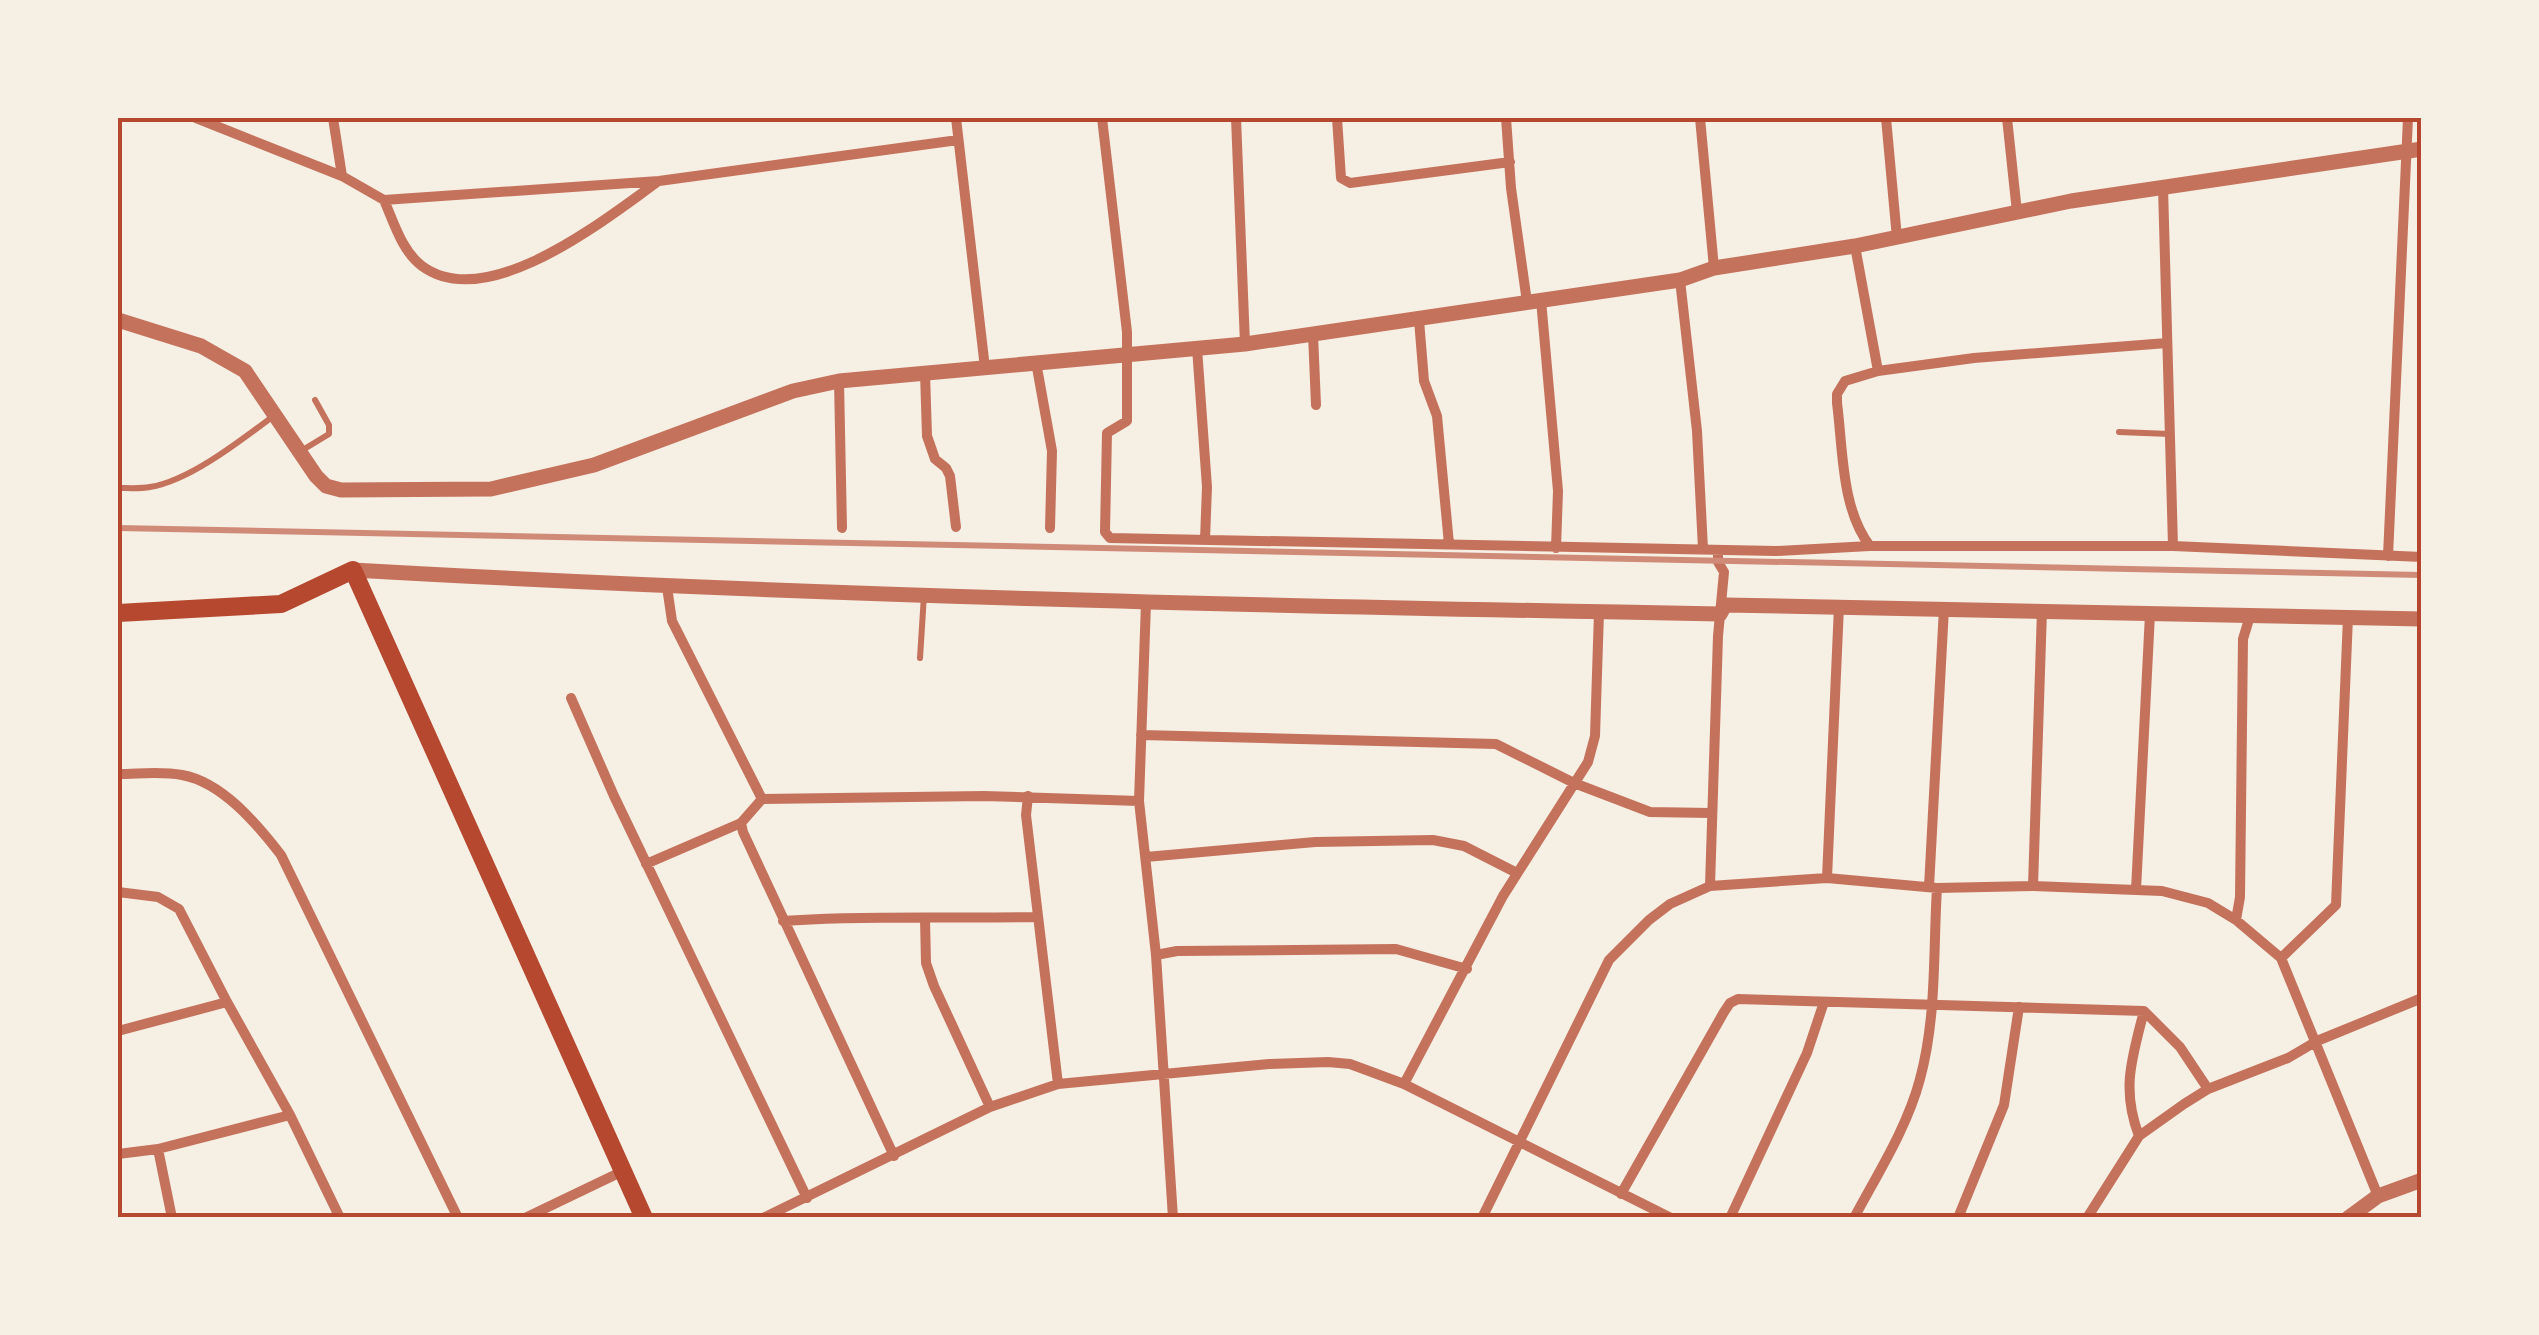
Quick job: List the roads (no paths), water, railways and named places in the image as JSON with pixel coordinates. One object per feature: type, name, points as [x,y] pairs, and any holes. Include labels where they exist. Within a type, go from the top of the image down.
[{"type":"main road","points":[[118,613],[281,604],[353,570],[644,1218]]},
{"type":"street","points":[[196,118],[342,176],[384,200],[659,181],[958,140]]},
{"type":"street","points":[[333,118],[342,176]]},
{"type":"street","points":[[956,118],[985,368]]},
{"type":"street","points":[[1102,118],[1128,354],[1127,421],[1107,433],[1105,532],[1110,538],[1718,550],[2172,546],[2422,558]]},
{"type":"street","points":[[1236,118],[1245,344]]},
{"type":"street","points":[[1337,118],[1342,178],[1350,183],[1510,162]]},
{"type":"street","points":[[1506,118],[1558,491],[1556,548]]},
{"type":"street","points":[[1700,118],[1714,268]]},
{"type":"street","points":[[1886,118],[1897,238]]},
{"type":"street","points":[[2007,118],[2017,212]]},
{"type":"street","points":[[2388,556],[2414,150],[2408,118]]},
{"type":"street","points":[[118,320],[200,346],[246,372],[326,486],[342,490],[491,489],[594,465],[793,391],[839,381],[1245,344],[1419,320],[1680,280],[1714,268],[1855,246],[2163,187],[2414,150]]},
{"type":"street","points":[[384,200],[398,235],[419,264],[434,273],[478,280],[508,272],[590,230],[659,181]]},
{"type":"street","points":[[2163,187],[2172,546]]},
{"type":"street","points":[[1855,246],[1878,371]]},
{"type":"street","points":[[1680,280],[1697,431],[1703,549]]},
{"type":"street","points":[[1419,320],[1424,381],[1437,416],[1449,544]]},
{"type":"street","points":[[1313,334],[1316,405]]},
{"type":"street","points":[[1870,546],[1858,528],[1850,502],[1836,394],[1845,382],[1878,371],[1974,358],[2167,344]]},
{"type":"street","points":[[1198,348],[1207,488],[1205,540]]},
{"type":"street","points":[[1036,362],[1052,451],[1050,528]]},
{"type":"street","points":[[925,373],[926,436],[935,459],[948,471],[956,527]]},
{"type":"street","points":[[839,381],[842,528]]},
{"type":"street","points":[[1710,886],[1710,814],[1724,572],[1718,562],[1718,550]]},
{"type":"street","points":[[353,570],[924,596],[1720,614]]},
{"type":"street","points":[[667,586],[672,621],[762,800]]},
{"type":"street","points":[[1146,603],[1139,801],[1156,955],[1173,1218]]},
{"type":"street","points":[[1720,614],[1725,605],[2422,620]]},
{"type":"street","points":[[1827,878],[1840,606]]},
{"type":"street","points":[[1854,1218],[1906,1120],[1920,1078],[1933,1007],[1933,887],[1944,608]]},
{"type":"street","points":[[2033,886],[2042,610]]},
{"type":"street","points":[[1404,1084],[1517,873],[1588,762],[1595,736],[1598,612]]},
{"type":"street","points":[[2136,890],[2150,614]]},
{"type":"street","points":[[2236,920],[2240,897],[2244,639],[2250,616]]},
{"type":"street","points":[[2281,958],[2336,905],[2348,617]]},
{"type":"street","points":[[571,698],[646,864],[807,1198]]},
{"type":"street","points":[[1140,735],[1496,744],[1574,783],[1650,812],[1710,814]]},
{"type":"street","points":[[118,774],[171,773],[196,778],[225,798],[270,840],[302,895],[458,1218]]},
{"type":"street","points":[[1028,796],[1026,815],[1058,1084]]},
{"type":"street","points":[[646,864],[741,823],[762,800],[1028,796],[1139,801]]},
{"type":"street","points":[[741,823],[894,1156]]},
{"type":"street","points":[[1146,857],[1315,842],[1433,840],[1464,846],[1517,873]]},
{"type":"street","points":[[1482,1218],[1609,960],[1649,920],[1670,904],[1710,886],[1827,878],[1933,887],[2136,890],[2208,902],[2281,958],[2378,1196]]},
{"type":"street","points":[[118,892],[158,897],[179,909],[290,1114],[340,1218]]},
{"type":"street","points":[[783,921],[845,916],[1038,918]]},
{"type":"street","points":[[925,919],[926,964],[990,1107]]},
{"type":"street","points":[[1156,955],[1177,951],[1379,948],[1426,956],[1467,969]]},
{"type":"street","points":[[1621,1194],[1730,1003],[1750,998],[2144,1012],[2180,1047],[2208,1089]]},
{"type":"street","points":[[2087,1218],[2139,1136],[2208,1089],[2422,998]]},
{"type":"street","points":[[118,1031],[227,1002]]},
{"type":"street","points":[[1730,1218],[1807,1053],[1824,1002]]},
{"type":"street","points":[[1958,1218],[2004,1105],[2019,1007]]},
{"type":"street","points":[[2139,1136],[2128,1110],[2128,1072],[2144,1012]]},
{"type":"street","points":[[763,1218],[990,1107],[1058,1084],[1328,1062],[1350,1064],[1404,1084],[1670,1218]]},
{"type":"street","points":[[118,1154],[158,1149],[290,1114]]},
{"type":"street","points":[[158,1149],[172,1218]]},
{"type":"street","points":[[525,1218],[623,1171]]},
{"type":"street","points":[[2348,1218],[2378,1196],[2422,1180]]},
{"type":"lane","points":[[300,451],[329,434],[329,425],[315,400]]},
{"type":"lane","points":[[118,488],[166,482],[219,455],[276,414]]},
{"type":"lane","points":[[2120,432],[2170,434]]},
{"type":"lane","points":[[920,658],[924,596]]},
{"type":"railway","points":[[118,528],[2422,575]]}]
